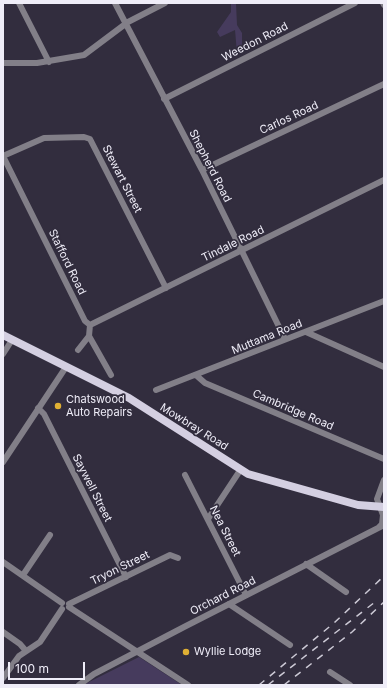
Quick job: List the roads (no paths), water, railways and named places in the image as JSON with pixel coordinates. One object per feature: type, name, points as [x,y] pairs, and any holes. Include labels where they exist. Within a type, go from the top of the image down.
[{"type":"main road","name":"Mowbray Road","points":[[3,335],[129,398],[241,470],[258,478],[350,503],[364,506],[382,506]]},
{"type":"street","points":[[19,3],[49,62]]},
{"type":"street","name":"Shepherd Road","points":[[115,3],[202,170],[285,339]]},
{"type":"street","points":[[3,63],[49,62],[84,54],[125,23],[165,3]]},
{"type":"street","name":"Weedon Road","points":[[164,99],[355,3]]},
{"type":"street","name":"Carlos Road","points":[[202,170],[384,84]]},
{"type":"street","name":"Stewart Street","points":[[3,156],[44,138],[84,137],[90,140],[166,288]]},
{"type":"street","name":"Stafford Road","points":[[3,156],[85,321],[90,325]]},
{"type":"street","name":"Tindale Road","points":[[90,325],[384,180]]},
{"type":"street","name":"Muttama Road","points":[[156,390],[197,376],[285,339],[384,301]]},
{"type":"street","points":[[90,325],[90,336],[111,375]]},
{"type":"street","points":[[306,332],[384,367]]},
{"type":"street","points":[[78,350],[90,336]]},
{"type":"street","points":[[3,354],[12,340]]},
{"type":"street","points":[[3,462],[66,367]]},
{"type":"street","name":"Cambridge Road","points":[[197,376],[205,383],[384,459]]},
{"type":"street","name":"Saywell Street","points":[[38,408],[44,414],[126,577]]},
{"type":"street","points":[[208,519],[241,470]]},
{"type":"street","name":"Nea Street","points":[[185,475],[246,595]]},
{"type":"street","points":[[378,528],[382,524],[383,519],[382,506],[376,500],[384,480]]},
{"type":"street","name":"Orchard Road","points":[[79,685],[94,674],[384,525]]},
{"type":"street","points":[[23,575],[50,535]]},
{"type":"street","name":"Tryon Street","points":[[62,606],[67,610],[69,605],[170,555],[178,558]]},
{"type":"street","points":[[3,562],[23,575],[62,606],[40,642],[16,659],[3,678]]},
{"type":"street","points":[[306,564],[346,592]]},
{"type":"street","points":[[229,604],[290,645]]},
{"type":"street","points":[[69,605],[188,685]]},
{"type":"street","points":[[3,632],[20,644],[26,651]]},
{"type":"street","points":[[330,672],[350,685]]},
{"type":"railway","points":[[259,685],[334,623],[384,576]]},
{"type":"railway","points":[[268,685],[375,602]]},
{"type":"railway","points":[[284,685],[352,632],[384,602]]},
{"type":"place","name":"Chatswood Auto Repairs","points":[[58,406]]},
{"type":"place","name":"Wyllie Lodge","points":[[186,652]]}]
